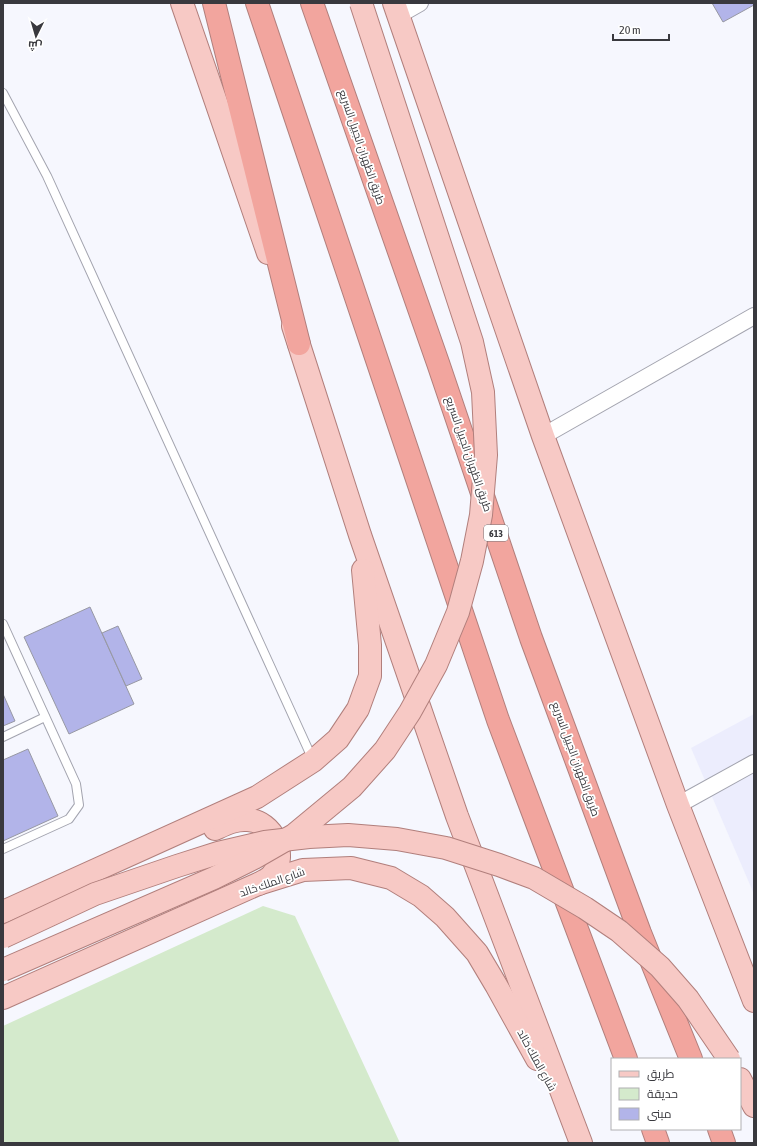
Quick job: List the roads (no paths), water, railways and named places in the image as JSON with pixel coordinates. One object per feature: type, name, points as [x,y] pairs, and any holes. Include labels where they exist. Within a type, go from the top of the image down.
[{"type":"highway","points":[[214,3],[299,344]]},
{"type":"highway","points":[[257,3],[498,720],[626,1058]]},
{"type":"highway","name":"طريق الظهران الجبيل السريع","points":[[312,3],[438,363],[531,638],[640,933],[690,1058]]},
{"type":"highway","points":[[653,1130],[658,1143]]},
{"type":"highway","points":[[719,1130],[724,1143]]},
{"type":"main road","points":[[182,3],[299,344],[360,535],[457,816],[578,1135]]},
{"type":"main road","points":[[3,970],[214,878],[254,858],[294,835],[352,787],[385,750],[410,712],[436,666],[458,612],[472,561],[481,515],[486,455],[483,392],[472,342],[361,3]]},
{"type":"main road","points":[[397,9],[543,436],[678,806],[754,1001]]},
{"type":"main road","points":[[3,912],[257,797],[313,761],[338,739],[358,708],[370,676],[370,645],[360,535]]},
{"type":"main road","points":[[128,855],[174,847],[232,822],[248,820],[260,823],[269,829],[275,839],[280,856],[278,865],[272,876],[258,884]]},
{"type":"main road","points":[[3,937],[95,894],[218,853],[265,842],[309,837],[348,835],[397,839],[446,848],[534,878],[585,908],[619,931],[660,967],[688,999],[728,1058]]},
{"type":"main road","name":"شارع الملك خالد","points":[[3,998],[258,884],[303,870],[351,868],[391,878],[421,896],[445,917],[477,953],[578,1135]]},
{"type":"main road","points":[[741,1081],[754,1106]]},
{"type":"street","points":[[397,9],[420,3]]},
{"type":"street","points":[[543,436],[754,316]]},
{"type":"street","points":[[678,806],[754,763]]},
{"type":"lane","points":[[3,93],[47,176],[313,761]]},
{"type":"lane","points":[[3,624],[76,784],[79,805],[69,819],[3,849]]},
{"type":"lane","points":[[3,737],[45,717]]}]
